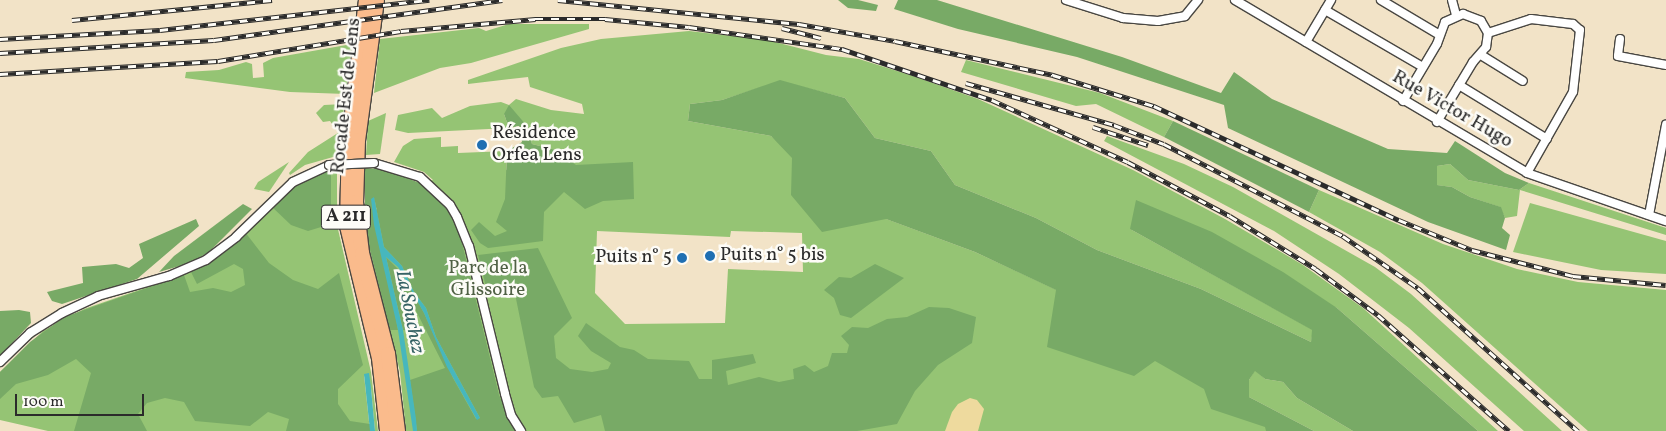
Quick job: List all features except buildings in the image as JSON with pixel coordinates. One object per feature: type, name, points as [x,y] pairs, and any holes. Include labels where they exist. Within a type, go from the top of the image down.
[{"type":"highway","name":"Rocade Est de Lens","points":[[366,0],[349,138],[346,226],[379,358],[387,431]]},
{"type":"highway","name":"Rocade Est de Lens","points":[[377,0],[358,140],[357,218],[388,354],[398,431]]},
{"type":"street","points":[[1066,0],[1124,18],[1158,21],[1185,16],[1198,0]]},
{"type":"street","name":"Rue Victor Hugo","points":[[1235,0],[1437,122],[1527,173],[1666,222]]},
{"type":"street","points":[[1306,42],[1331,0]]},
{"type":"street","points":[[1381,0],[1438,34]]},
{"type":"street","points":[[1452,0],[1456,15]]},
{"type":"street","points":[[1325,10],[1423,67]]},
{"type":"street","points":[[1403,101],[1423,67],[1445,22],[1456,15],[1472,16],[1481,21],[1488,33],[1481,55],[1473,62],[1437,122]]},
{"type":"street","points":[[1488,33],[1531,19],[1573,24],[1580,30],[1573,92],[1527,173]]},
{"type":"street","points":[[1620,39],[1618,56],[1666,65]]},
{"type":"street","points":[[1481,55],[1523,81]]},
{"type":"street","points":[[1459,85],[1547,139]]},
{"type":"street","points":[[1649,215],[1666,125]]},
{"type":"street","points":[[0,362],[42,324],[88,302],[169,276],[214,255],[293,182],[329,165],[374,163],[420,177],[450,205],[458,217],[470,246],[509,408],[521,431]]},
{"type":"green space","points":[[838,0],[858,0],[878,5],[876,11],[848,8]]},
{"type":"green space","points":[[898,0],[937,0],[1122,57],[1221,93],[1234,72],[1272,99],[1388,149],[1447,153],[1455,141],[1505,173],[1529,183],[1519,190],[1468,180],[1450,164],[1437,166],[1437,185],[1452,187],[1470,197],[1501,207],[1505,218],[1502,228],[1510,235],[1506,250],[1428,222],[1228,128],[1224,105],[1077,57],[958,29],[894,9]]},
{"type":"green space","points":[[509,24],[589,24],[589,29],[471,63],[440,68],[374,93],[380,39],[479,28],[486,31]]},
{"type":"green space","name":"Parc de la Glissoire","points":[[689,31],[767,40],[826,55],[859,59],[978,99],[1133,170],[1225,219],[1303,265],[1363,308],[1498,431],[1478,431],[1337,308],[1130,229],[1313,330],[1311,342],[1201,289],[1097,250],[1036,218],[955,185],[931,151],[875,138],[845,98],[780,81],[722,100],[690,104],[688,121],[771,136],[854,207],[975,252],[1091,306],[1288,431],[406,431],[400,372],[365,230],[387,191],[433,180],[424,172],[394,162],[403,146],[414,139],[441,137],[441,147],[458,146],[458,153],[507,151],[506,170],[575,165],[556,150],[532,144],[527,126],[504,114],[509,128],[408,133],[395,130],[398,115],[432,108],[442,118],[470,106],[501,102],[509,105],[516,99],[551,110],[584,114],[582,104],[530,87],[528,77],[468,84],[468,80],[561,48],[601,39]],"holes":[[[597,231],[730,237],[731,231],[802,233],[803,272],[728,269],[725,323],[625,324],[595,293]]]},
{"type":"green space","points":[[352,44],[346,94],[290,92],[185,78],[186,72],[219,70],[246,62],[252,64],[253,78],[264,77],[263,63],[273,58]]},
{"type":"green space","points":[[966,60],[1100,93],[1173,121],[1164,137],[1096,104],[1076,106],[961,72]]},
{"type":"green space","points":[[780,80],[845,98],[875,138],[931,151],[955,185],[1036,218],[1097,250],[1201,289],[1311,342],[1312,330],[1130,229],[1136,200],[1212,232],[1283,272],[1337,308],[1478,431],[1353,431],[1297,398],[1283,382],[1265,379],[1255,371],[1249,380],[1249,397],[1314,431],[1266,431],[1265,427],[1211,409],[1204,389],[1155,361],[1134,376],[1047,347],[1056,290],[975,252],[886,219],[822,232],[791,195],[792,158],[771,136],[688,121],[690,104],[722,100]]},
{"type":"green space","points":[[344,104],[343,120],[332,124],[330,121],[323,122],[316,113],[324,105]]},
{"type":"green space","points":[[509,105],[527,126],[532,144],[556,150],[576,165],[633,162],[634,199],[603,201],[585,209],[564,192],[544,212],[543,241],[488,248],[480,243],[471,230],[479,222],[495,236],[507,231],[496,222],[505,199],[507,151],[522,142],[519,126],[509,128],[504,114]]},
{"type":"green space","points":[[386,113],[380,154],[366,155],[368,121]]},
{"type":"green space","points":[[1173,121],[1319,190],[1309,212],[1164,137]]},
{"type":"green space","points":[[341,131],[340,155],[305,165],[290,175],[289,173],[308,152]]},
{"type":"green space","points":[[1107,136],[1184,164],[1233,187],[1375,267],[1411,294],[1562,431],[1524,431],[1409,328],[1339,274],[1274,231],[1104,141]]},
{"type":"green space","points":[[289,162],[269,192],[254,189],[258,182]]},
{"type":"green space","points":[[1450,164],[1468,180],[1519,190],[1529,183],[1666,228],[1666,235],[1520,190],[1517,216],[1505,218],[1500,207],[1470,197],[1452,187],[1436,185],[1437,166]]},
{"type":"green space","points":[[365,168],[383,169],[420,183],[442,202],[453,220],[461,239],[499,395],[516,431],[417,431],[410,380],[445,368],[409,297],[403,300],[403,310],[411,322],[411,331],[403,330],[386,257],[402,273],[424,313],[453,378],[476,419],[480,418],[436,337],[426,308],[414,292],[402,266],[384,247],[374,197],[398,330],[390,330],[365,230]]},
{"type":"green space","points":[[337,169],[337,225],[371,372],[378,431],[375,431],[371,388],[364,375],[370,431],[48,431],[0,420],[0,372],[43,331],[84,309],[197,270],[237,241],[271,206],[318,172]]},
{"type":"green space","points":[[331,170],[331,224],[308,231],[291,225],[271,206],[303,180]]},
{"type":"green space","points":[[1319,190],[1443,244],[1517,269],[1578,282],[1666,290],[1666,431],[1588,431],[1422,283],[1380,252],[1309,212]]},
{"type":"green space","points":[[1530,203],[1666,241],[1666,274],[1601,270],[1513,252]]},
{"type":"green space","points":[[243,204],[252,209],[209,252],[190,263],[159,272],[174,256]]},
{"type":"green space","points":[[196,219],[199,226],[137,279],[62,304],[52,301],[47,292],[83,283],[82,267],[116,264],[129,268],[143,258],[139,244]]},
{"type":"green space","points":[[245,232],[269,263],[293,280],[318,289],[339,273],[363,365],[338,389],[338,404],[350,421],[370,424],[370,431],[286,431],[289,419],[268,412],[250,426],[195,421],[184,402],[165,398],[147,403],[138,414],[147,431],[74,431],[91,373],[76,359],[48,375],[16,384],[0,399],[0,372],[30,342],[64,317],[184,275],[190,292],[213,288],[231,292],[245,285],[243,269],[234,264],[197,284],[191,272],[219,256]]},
{"type":"green space","points":[[538,248],[572,318],[554,336],[556,358],[570,369],[592,372],[608,369],[611,363],[591,351],[578,336],[586,323],[620,347],[634,350],[648,359],[689,361],[699,379],[712,379],[712,360],[753,354],[756,363],[726,371],[728,385],[759,377],[779,382],[794,379],[793,369],[805,365],[814,372],[828,366],[832,353],[847,353],[849,345],[841,336],[852,327],[868,328],[887,319],[907,317],[929,307],[949,308],[976,317],[972,343],[938,365],[915,391],[897,424],[857,431],[605,431],[601,415],[574,423],[558,396],[542,398],[534,387],[514,289],[488,295],[478,255]]},
{"type":"green space","points":[[875,264],[904,278],[851,318],[840,315],[834,298],[824,290],[839,277],[851,278]]},
{"type":"green space","points":[[19,310],[30,312],[31,323],[0,356],[0,311]]},
{"type":"green space","points":[[1255,370],[1265,379],[1283,382],[1297,398],[1353,431],[1314,431],[1249,397],[1249,380]]},
{"type":"sand","points":[[970,398],[977,400],[984,409],[978,431],[945,431],[952,412],[958,404]]},
{"type":"water","points":[[374,197],[384,247],[402,266],[414,292],[426,308],[436,337],[480,418],[477,420],[447,367],[424,313],[398,267],[386,257],[403,330],[416,419],[417,431],[413,431],[398,330],[374,225],[371,199]]},
{"type":"water","points":[[369,373],[375,431],[370,431],[364,374]]},
{"type":"railway","points":[[72,20],[272,0]]},
{"type":"railway","points":[[0,39],[160,30],[429,0]]},
{"type":"railway","points":[[0,53],[214,40],[502,0]]},
{"type":"railway","points":[[558,0],[799,24],[895,41],[1053,75],[1154,106],[1399,220],[1472,250],[1573,276],[1666,285]]},
{"type":"railway","points":[[0,74],[218,61],[401,31],[535,19],[605,19],[689,27],[842,49],[992,100],[1128,162],[1230,216],[1316,269],[1378,315],[1509,431]]},
{"type":"railway","points":[[782,28],[821,38]]},
{"type":"railway","points":[[966,83],[1114,125],[1164,144],[1343,236],[1418,288],[1578,431]]},
{"type":"railway","points":[[1093,127],[1148,145]]},
{"type":"place","name":"Résidence Orfea Lens","points":[[482,145]]},
{"type":"place","name":"Puits n° 5 bis","points":[[710,256]]},
{"type":"place","name":"Puits n° 5","points":[[682,258]]},
{"type":"water label","name":"La Souchez","points":[[409,312]]}]
